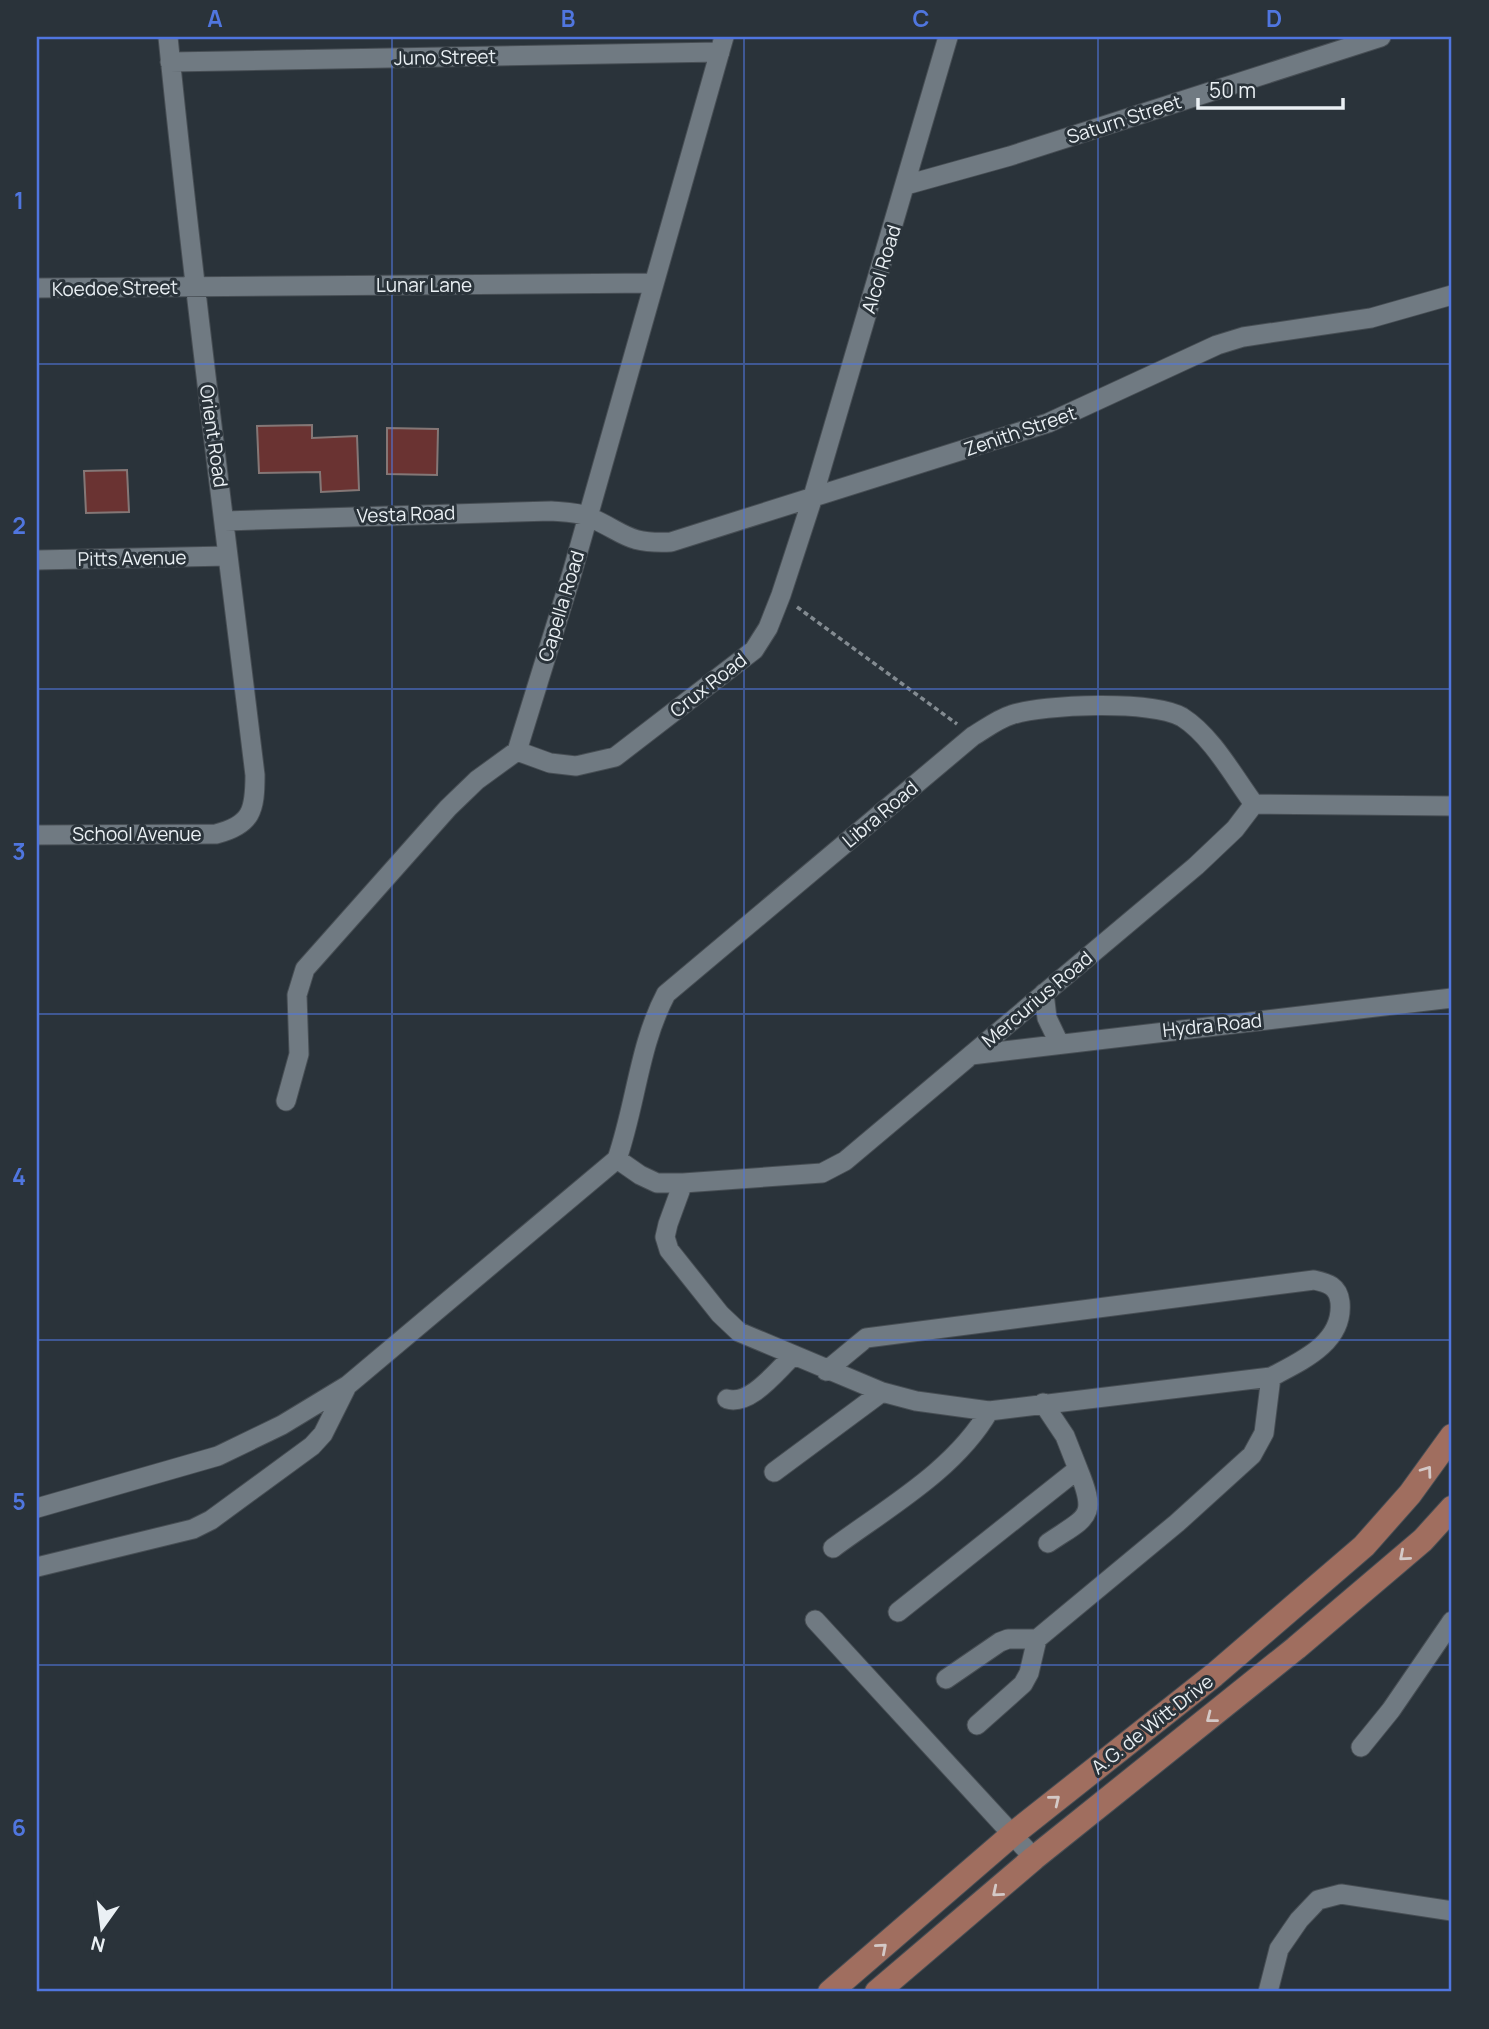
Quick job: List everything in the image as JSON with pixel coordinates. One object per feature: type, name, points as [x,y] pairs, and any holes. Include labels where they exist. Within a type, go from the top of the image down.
[{"type":"main road","name":"A.G. de Witt Drive","points":[[830,1992],[1013,1834],[1274,1626],[1364,1546],[1410,1494],[1452,1436]]},
{"type":"main road","name":"A.G. de Witt Drive","points":[[877,1992],[1034,1857],[1236,1699],[1423,1540],[1452,1507]]},
{"type":"main road","points":[[1274,1626],[1296,1648]]},
{"type":"main road","points":[[1214,1675],[1236,1699]]},
{"type":"street","name":"Orient Road","points":[[168,37],[194,287],[255,775],[255,798],[248,818],[236,829]]},
{"type":"street","name":"Alcol Road","points":[[812,500],[948,37]]},
{"type":"street","name":"Saturn Street","points":[[906,186],[1023,152],[1381,37]]},
{"type":"street","name":"Juno Street","points":[[170,62],[722,44]]},
{"type":"street","name":"Capella Road","points":[[517,751],[722,44]]},
{"type":"street","name":"Lunar Lane","points":[[194,287],[654,283]]},
{"type":"street","name":"Koedoe Street","points":[[37,288],[194,287]]},
{"type":"street","name":"Zenith Street","points":[[587,516],[623,537],[646,543],[671,542],[812,500],[1048,423],[1217,345],[1299,328],[1371,318],[1452,295]]},
{"type":"street","name":"Crux Road","points":[[517,751],[550,763],[576,766],[615,757],[754,650],[768,628],[812,500]]},
{"type":"street","name":"Vesta Road","points":[[225,521],[495,511],[551,511],[587,516]]},
{"type":"street","name":"Pitts Avenue","points":[[37,560],[228,556]]},
{"type":"street","name":"Libra Road","points":[[617,1159],[629,1125],[648,1035],[666,994],[973,736],[1010,715],[1045,709],[1158,708],[1182,717],[1200,733],[1254,804]]},
{"type":"street","points":[[286,1101],[299,1054],[297,995],[305,969],[355,908],[448,808],[491,768],[517,751]]},
{"type":"street","points":[[1254,804],[1452,807]]},
{"type":"street","name":"Mercurius Road","points":[[617,1159],[640,1175],[657,1182],[683,1183],[822,1173],[845,1161],[1196,866],[1254,804]]},
{"type":"street","name":"School Avenue","points":[[37,835],[216,834],[236,829]]},
{"type":"street","points":[[1044,993],[1047,1018],[1059,1043]]},
{"type":"street","name":"Hydra Road","points":[[971,1055],[1452,998]]},
{"type":"street","points":[[37,1507],[218,1456],[295,1417],[348,1385],[617,1159]]},
{"type":"street","points":[[683,1183],[668,1224],[666,1237],[669,1250],[720,1314],[739,1332],[826,1371],[882,1392],[989,1411],[1271,1377],[1324,1346],[1334,1332],[1341,1312],[1339,1294],[1330,1284],[1314,1280],[866,1338],[826,1371]]},
{"type":"street","points":[[727,1399],[734,1401],[747,1397],[794,1355]]},
{"type":"street","points":[[977,1725],[1023,1684],[1029,1673],[1037,1639],[1177,1524],[1252,1455],[1264,1433],[1271,1377]]},
{"type":"street","points":[[37,1567],[193,1529],[211,1520],[312,1446],[323,1434],[348,1385]]},
{"type":"street","points":[[774,1472],[882,1392]]},
{"type":"street","points":[[1043,1404],[1065,1436],[1089,1496],[1089,1510],[1083,1520],[1048,1543]]},
{"type":"street","points":[[833,1548],[954,1456],[978,1430],[989,1411]]},
{"type":"street","points":[[295,1417],[312,1446]]},
{"type":"street","points":[[898,1612],[1078,1469]]},
{"type":"street","points":[[815,1620],[1034,1857]]},
{"type":"street","points":[[1361,1747],[1445,1643],[1452,1620]]},
{"type":"street","points":[[946,1679],[1000,1642],[1008,1639],[1037,1639]]},
{"type":"street","points":[[1268,1992],[1279,1949],[1299,1920],[1318,1900],[1341,1894],[1452,1911]]},
{"type":"path","points":[[780,595],[973,736]]},
{"type":"building","points":[[312,425],[312,438],[357,436],[359,490],[321,492],[320,472],[259,473],[257,426]]},
{"type":"building","points":[[387,428],[438,429],[437,475],[387,474]]},
{"type":"building","points":[[127,470],[129,512],[86,513],[84,471]]}]
